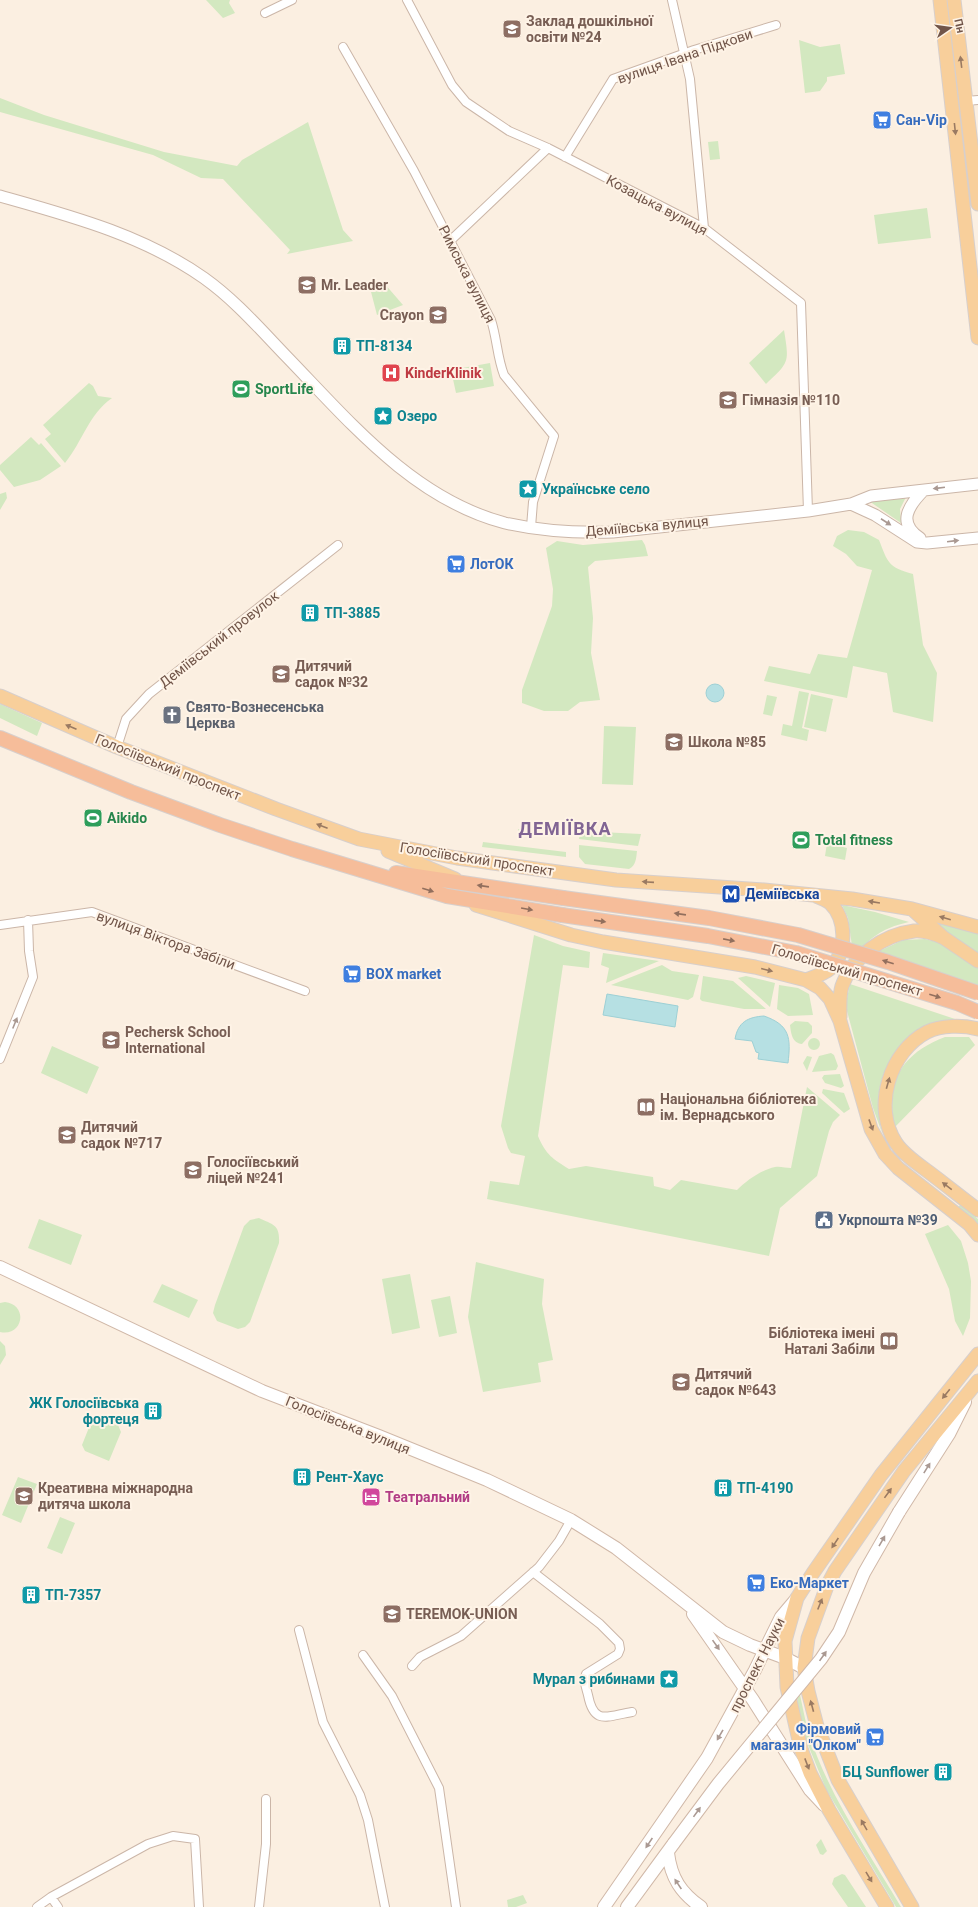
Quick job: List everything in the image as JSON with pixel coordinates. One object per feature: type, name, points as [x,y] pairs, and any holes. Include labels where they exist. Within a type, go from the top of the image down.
[{"type":"highway","name":"Голосіївський проспект","points":[[0,738],[131,792],[220,826],[447,896],[562,915],[708,936],[796,953],[949,1001],[978,1012]]},
{"type":"highway","name":"Голосіївський проспект","points":[[337,863],[466,884],[709,918],[798,935],[888,962],[978,993]]},
{"type":"main road","points":[[940,0],[978,338]]},
{"type":"main road","points":[[954,0],[972,100],[978,204]]},
{"type":"main road","name":"Голосіївський проспект","points":[[0,696],[117,747],[262,804],[359,839],[456,858],[616,880],[814,894],[912,909],[978,927]]},
{"type":"main road","points":[[359,839],[466,884]]},
{"type":"main road","points":[[806,980],[830,969],[840,957],[844,942],[840,922],[836,912],[830,903],[814,894]]},
{"type":"main road","points":[[447,896],[571,935],[603,942],[755,967],[806,980],[820,988],[830,1000],[840,1021],[870,1123],[885,1154],[898,1168],[969,1224],[978,1235]]},
{"type":"main road","points":[[912,909],[944,938],[978,961]]},
{"type":"main road","points":[[840,1021],[842,987],[848,973],[868,950],[881,942],[915,931],[927,932],[944,938]]},
{"type":"main road","points":[[978,1029],[956,1026],[940,1028],[928,1032],[915,1040],[902,1056],[890,1077],[884,1098],[885,1114],[895,1142],[906,1155],[978,1210]]},
{"type":"main road","name":"Голосіївська вулиця","points":[[0,1267],[262,1391],[379,1436],[481,1478],[572,1520],[616,1548],[723,1632],[785,1658],[804,1668]]},
{"type":"main road","name":"проспект Науки","points":[[604,1907],[708,1758],[781,1617],[797,1598],[881,1475],[974,1359],[978,1346]]},
{"type":"main road","points":[[627,1907],[718,1784],[821,1659],[839,1632],[864,1574],[899,1512],[948,1434],[975,1385]]},
{"type":"main road","points":[[912,1907],[838,1780],[818,1726],[804,1668],[808,1638],[815,1615],[835,1571],[904,1471],[975,1385]]},
{"type":"main road","points":[[797,1598],[785,1641],[785,1658],[787,1687],[801,1749],[810,1773],[828,1810],[887,1907]]},
{"type":"main road","name":"Голосіївська вулиця","points":[[684,1602],[710,1636],[745,1688],[810,1790],[828,1810]]},
{"type":"main road","points":[[671,1848],[670,1868],[674,1880],[683,1892],[701,1907]]},
{"type":"street","points":[[265,13],[292,0]]},
{"type":"street","name":"Козацька вулиця","points":[[407,0],[452,85],[466,102],[509,131],[548,148],[704,228],[801,303],[808,511]]},
{"type":"street","points":[[672,0],[690,79],[704,228]]},
{"type":"street","name":"вулиця Івана Підкови","points":[[564,157],[613,79],[684,53],[776,25]]},
{"type":"street","name":"Римська вулиця","points":[[342,47],[451,240],[491,320],[496,335],[499,364],[504,375],[554,436],[533,502],[531,527]]},
{"type":"street","points":[[451,240],[548,148]]},
{"type":"street","name":"Деміївська вулиця","points":[[0,196],[107,228],[152,247],[204,278],[240,308],[343,415],[376,448],[404,472],[427,488],[476,513],[504,522],[531,527],[585,533],[613,532],[808,511],[851,504],[871,496],[978,484]]},
{"type":"street","points":[[924,490],[911,503],[907,515],[908,526],[914,535],[927,543]]},
{"type":"street","points":[[851,504],[875,515],[917,542],[927,543],[978,538]]},
{"type":"street","name":"Деміївський провулок","points":[[117,747],[126,719],[149,694],[338,545]]},
{"type":"street","name":"вулиця Віктора Забіли","points":[[0,925],[92,912],[304,991]]},
{"type":"street","points":[[0,1059],[33,978],[29,951],[28,920]]},
{"type":"street","points":[[412,1666],[420,1658],[461,1636],[533,1572],[559,1541],[572,1520]]},
{"type":"street","points":[[533,1572],[600,1624],[619,1643],[620,1649],[618,1654],[586,1674],[584,1679],[590,1706],[594,1714],[600,1717],[632,1712]]},
{"type":"street","points":[[299,1630],[323,1722],[360,1795],[368,1820],[385,1907]]},
{"type":"street","points":[[363,1655],[392,1696],[439,1788],[456,1907]]},
{"type":"street","points":[[259,1907],[266,1844],[266,1799]]},
{"type":"street","points":[[37,1907],[51,1897],[148,1844],[173,1836],[195,1839],[199,1907]]},
{"type":"street","points":[[51,1897],[58,1907]]},
{"type":"green space","points":[[206,0],[230,0],[229,3],[235,13],[223,18]]},
{"type":"green space","points":[[799,40],[820,47],[840,44],[845,74],[827,77],[827,81],[820,91],[805,93]]},
{"type":"green space","points":[[0,98],[44,115],[164,152],[237,166],[242,160],[308,122],[343,230],[353,241],[287,254],[290,250],[223,179],[201,178],[153,155],[0,112]]},
{"type":"green space","points":[[718,141],[720,159],[710,160],[708,142]]},
{"type":"green space","points":[[927,208],[931,238],[878,244],[874,215]]},
{"type":"green space","points":[[384,283],[403,305],[377,315],[370,288]]},
{"type":"green space","points":[[784,330],[787,349],[786,361],[780,371],[766,384],[749,363]]},
{"type":"green space","points":[[490,363],[494,386],[456,393],[451,370]]},
{"type":"green space","points":[[89,383],[93,386],[98,396],[112,398],[91,420],[65,463],[45,439],[51,434],[43,425]]},
{"type":"green space","points":[[31,437],[39,445],[41,443],[61,466],[40,480],[14,487],[0,470],[0,465]]},
{"type":"green space","points":[[6,492],[7,498],[0,510],[0,494]]},
{"type":"green space","points":[[906,497],[900,509],[901,523],[869,501]]},
{"type":"green space","points":[[848,530],[864,532],[879,540],[890,563],[898,569],[913,574],[923,645],[937,673],[933,722],[893,712],[887,673],[853,666],[847,698],[764,681],[769,666],[810,674],[818,654],[847,658],[872,570],[857,566],[846,554],[833,546],[837,536]]},
{"type":"green space","points":[[642,540],[648,556],[595,561],[588,567],[593,618],[591,653],[600,700],[580,702],[568,711],[544,711],[522,703],[522,690],[552,606],[553,589],[546,548],[557,541],[583,545]]},
{"type":"green space","points":[[799,691],[809,693],[802,728],[809,730],[807,741],[781,735],[783,724],[792,726]]},
{"type":"green space","points":[[811,694],[833,699],[826,732],[804,727]]},
{"type":"green space","points":[[767,695],[777,697],[772,716],[763,714]]},
{"type":"green space","points":[[0,704],[42,723],[37,736],[0,718]]},
{"type":"green space","points":[[604,726],[636,727],[633,785],[602,784]]},
{"type":"green space","points":[[518,829],[561,831],[561,836],[520,834]]},
{"type":"green space","points":[[580,831],[641,834],[638,846],[579,839]]},
{"type":"green space","points":[[483,842],[566,852],[566,857],[482,847]]},
{"type":"green space","points":[[827,843],[847,848],[845,860],[825,856]]},
{"type":"green space","points":[[579,845],[637,851],[635,862],[629,869],[585,864],[579,857]]},
{"type":"green space","points":[[842,905],[875,912],[909,922],[883,931],[861,948],[852,946],[848,918]]},
{"type":"green space","points":[[928,918],[978,932],[978,955]]},
{"type":"green space","points":[[534,935],[563,946],[590,952],[589,968],[563,965],[538,1136],[550,1156],[569,1169],[586,1166],[653,1177],[654,1186],[670,1190],[681,1180],[737,1190],[750,1179],[765,1170],[777,1167],[791,1168],[807,1087],[840,1115],[833,1122],[829,1131],[817,1176],[780,1208],[769,1256],[487,1199],[490,1181],[519,1185],[525,1156],[511,1153],[501,1126]]},
{"type":"green space","points":[[925,939],[941,943],[978,968],[978,990],[875,953],[903,940]]},
{"type":"green space","points":[[603,953],[659,961],[606,983],[609,968],[601,965]]},
{"type":"green space","points":[[662,965],[672,971],[699,975],[693,997],[688,1000],[611,985]]},
{"type":"green space","points":[[703,976],[733,981],[766,1009],[744,1009],[702,1001],[700,999]]},
{"type":"green space","points":[[746,976],[775,983],[770,1007],[738,978]]},
{"type":"green space","points":[[850,984],[958,1020],[909,1042],[889,1063],[880,1085],[878,1109],[882,1133],[873,1108],[847,1011],[846,1003]]},
{"type":"green space","points":[[779,985],[798,988],[809,994],[813,1015],[788,1016],[777,1009]]},
{"type":"green space","points":[[795,1021],[808,1022],[812,1026],[812,1033],[802,1044],[794,1040],[792,1034],[790,1025]]},
{"type":"green space","points":[[945,1037],[969,1037],[975,1045],[895,1127],[892,1111],[892,1096],[900,1071],[908,1060],[918,1051]]},
{"type":"green space","points":[[812,1038],[816,1038],[820,1044],[816,1050],[812,1050],[808,1046],[808,1042]]},
{"type":"green space","points":[[52,1046],[99,1067],[87,1094],[41,1073]]},
{"type":"green space","points":[[831,1053],[834,1055],[838,1066],[836,1070],[812,1072],[819,1056]]},
{"type":"green space","points":[[807,1056],[812,1057],[807,1071],[803,1063]]},
{"type":"green space","points":[[840,1074],[844,1086],[841,1088],[825,1083],[822,1078],[824,1075]]},
{"type":"green space","points":[[823,1089],[844,1093],[850,1109],[844,1113],[822,1093]]},
{"type":"green space","points":[[960,1205],[978,1219],[978,1226],[958,1208]]},
{"type":"green space","points":[[259,1218],[275,1226],[278,1232],[279,1243],[250,1322],[245,1327],[238,1329],[217,1321],[213,1313],[244,1226],[250,1220]]},
{"type":"green space","points":[[39,1219],[82,1235],[71,1265],[28,1248]]},
{"type":"green space","points":[[948,1225],[961,1241],[968,1263],[971,1281],[970,1318],[963,1336],[955,1321],[949,1289],[925,1234]]},
{"type":"green space","points":[[476,1262],[544,1279],[542,1304],[553,1360],[538,1363],[541,1382],[483,1392],[468,1317]]},
{"type":"green space","points":[[410,1274],[420,1328],[392,1334],[382,1279]]},
{"type":"green space","points":[[162,1284],[198,1300],[189,1318],[153,1302]]},
{"type":"green space","points":[[450,1296],[457,1333],[439,1337],[431,1300]]},
{"type":"green space","points":[[5,1302],[13,1304],[18,1309],[20,1320],[14,1330],[0,1332],[0,1303]]},
{"type":"green space","points":[[0,1341],[5,1346],[6,1355],[0,1365]]},
{"type":"green space","points":[[94,1415],[118,1425],[121,1432],[109,1461],[85,1451],[82,1445]]},
{"type":"green space","points":[[18,1477],[37,1484],[21,1523],[2,1515]]},
{"type":"green space","points":[[60,1517],[75,1523],[62,1554],[47,1548]]},
{"type":"green space","points":[[800,1695],[809,1734],[827,1779],[850,1823],[901,1907],[896,1907],[826,1789],[804,1735],[797,1698]]},
{"type":"green space","points":[[821,1839],[827,1851],[823,1855],[820,1854],[816,1845]]},
{"type":"green space","points":[[842,1874],[845,1875],[866,1907],[848,1907],[832,1884],[834,1878]]},
{"type":"green space","points":[[523,1895],[527,1903],[516,1907],[508,1907],[507,1900]]},
{"type":"water","points":[[711,684],[719,684],[724,689],[722,700],[719,702],[711,702],[706,697],[706,689]]},
{"type":"water","points":[[607,994],[678,1006],[675,1027],[603,1015]]},
{"type":"water","points":[[764,1016],[773,1020],[784,1028],[789,1040],[788,1063],[758,1059],[759,1053],[756,1052],[752,1041],[735,1039],[736,1033],[741,1025],[749,1019]]},
{"type":"place","name":"Заклад дошкільної освіти №24","points":[[512,29]]},
{"type":"place","name":"Сан-Vip","points":[[882,120]]},
{"type":"place","name":"Mr. Leader","points":[[307,285]]},
{"type":"place","name":"Crayon","points":[[438,315]]},
{"type":"place","name":"ТП-8134","points":[[342,346]]},
{"type":"place","name":"KinderKlinik","points":[[391,373]]},
{"type":"place","name":"SportLife","points":[[241,389]]},
{"type":"place","name":"Гімназія №110","points":[[728,400]]},
{"type":"place","name":"Озеро","points":[[383,416]]},
{"type":"place","name":"Українське село","points":[[528,489]]},
{"type":"place","name":"ЛотОК","points":[[456,564]]},
{"type":"place","name":"ТП-3885","points":[[310,613]]},
{"type":"place","name":"Дитячий садок №32","points":[[281,674]]},
{"type":"place","name":"Свято-Вознесенська Церква","points":[[172,715]]},
{"type":"place","name":"Школа №85","points":[[674,742]]},
{"type":"place","name":"Aikido","points":[[93,818]]},
{"type":"place","name":"Total fitness","points":[[801,840]]},
{"type":"place","name":"Деміївська","points":[[731,894]]},
{"type":"place","name":"BOX market","points":[[352,974]]},
{"type":"place","name":"Pechersk School International","points":[[111,1040]]},
{"type":"place","name":"Національна бібліотека ім. Вернадського","points":[[646,1107]]},
{"type":"place","name":"Дитячий садок №717","points":[[67,1135]]},
{"type":"place","name":"Голосіївський ліцей №241","points":[[193,1170]]},
{"type":"place","name":"Укрпошта №39","points":[[824,1220]]},
{"type":"place","name":"Бібліотека імені Наталі Забіли","points":[[889,1341]]},
{"type":"place","name":"Дитячий садок №643","points":[[681,1382]]},
{"type":"place","name":"ЖК Голосіївська фортеця","points":[[153,1411]]},
{"type":"place","name":"Рент-Хаус","points":[[302,1477]]},
{"type":"place","name":"ТП-4190","points":[[723,1488]]},
{"type":"place","name":"Креативна міжнародна дитяча школа","points":[[24,1496]]},
{"type":"place","name":"Театральний","points":[[371,1497]]},
{"type":"place","name":"Еко-Маркет","points":[[756,1583]]},
{"type":"place","name":"ТП-7357","points":[[31,1595]]},
{"type":"place","name":"TEREMOK-UNION","points":[[392,1614]]},
{"type":"place","name":"Мурал з рибинами","points":[[669,1679]]},
{"type":"place","name":"Фірмовий магазин \"Олком\"","points":[[875,1737]]},
{"type":"place","name":"БЦ Sunflower","points":[[943,1772]]},
{"type":"district","name":"ДЕМІЇВКА","points":[[565,829]]}]
